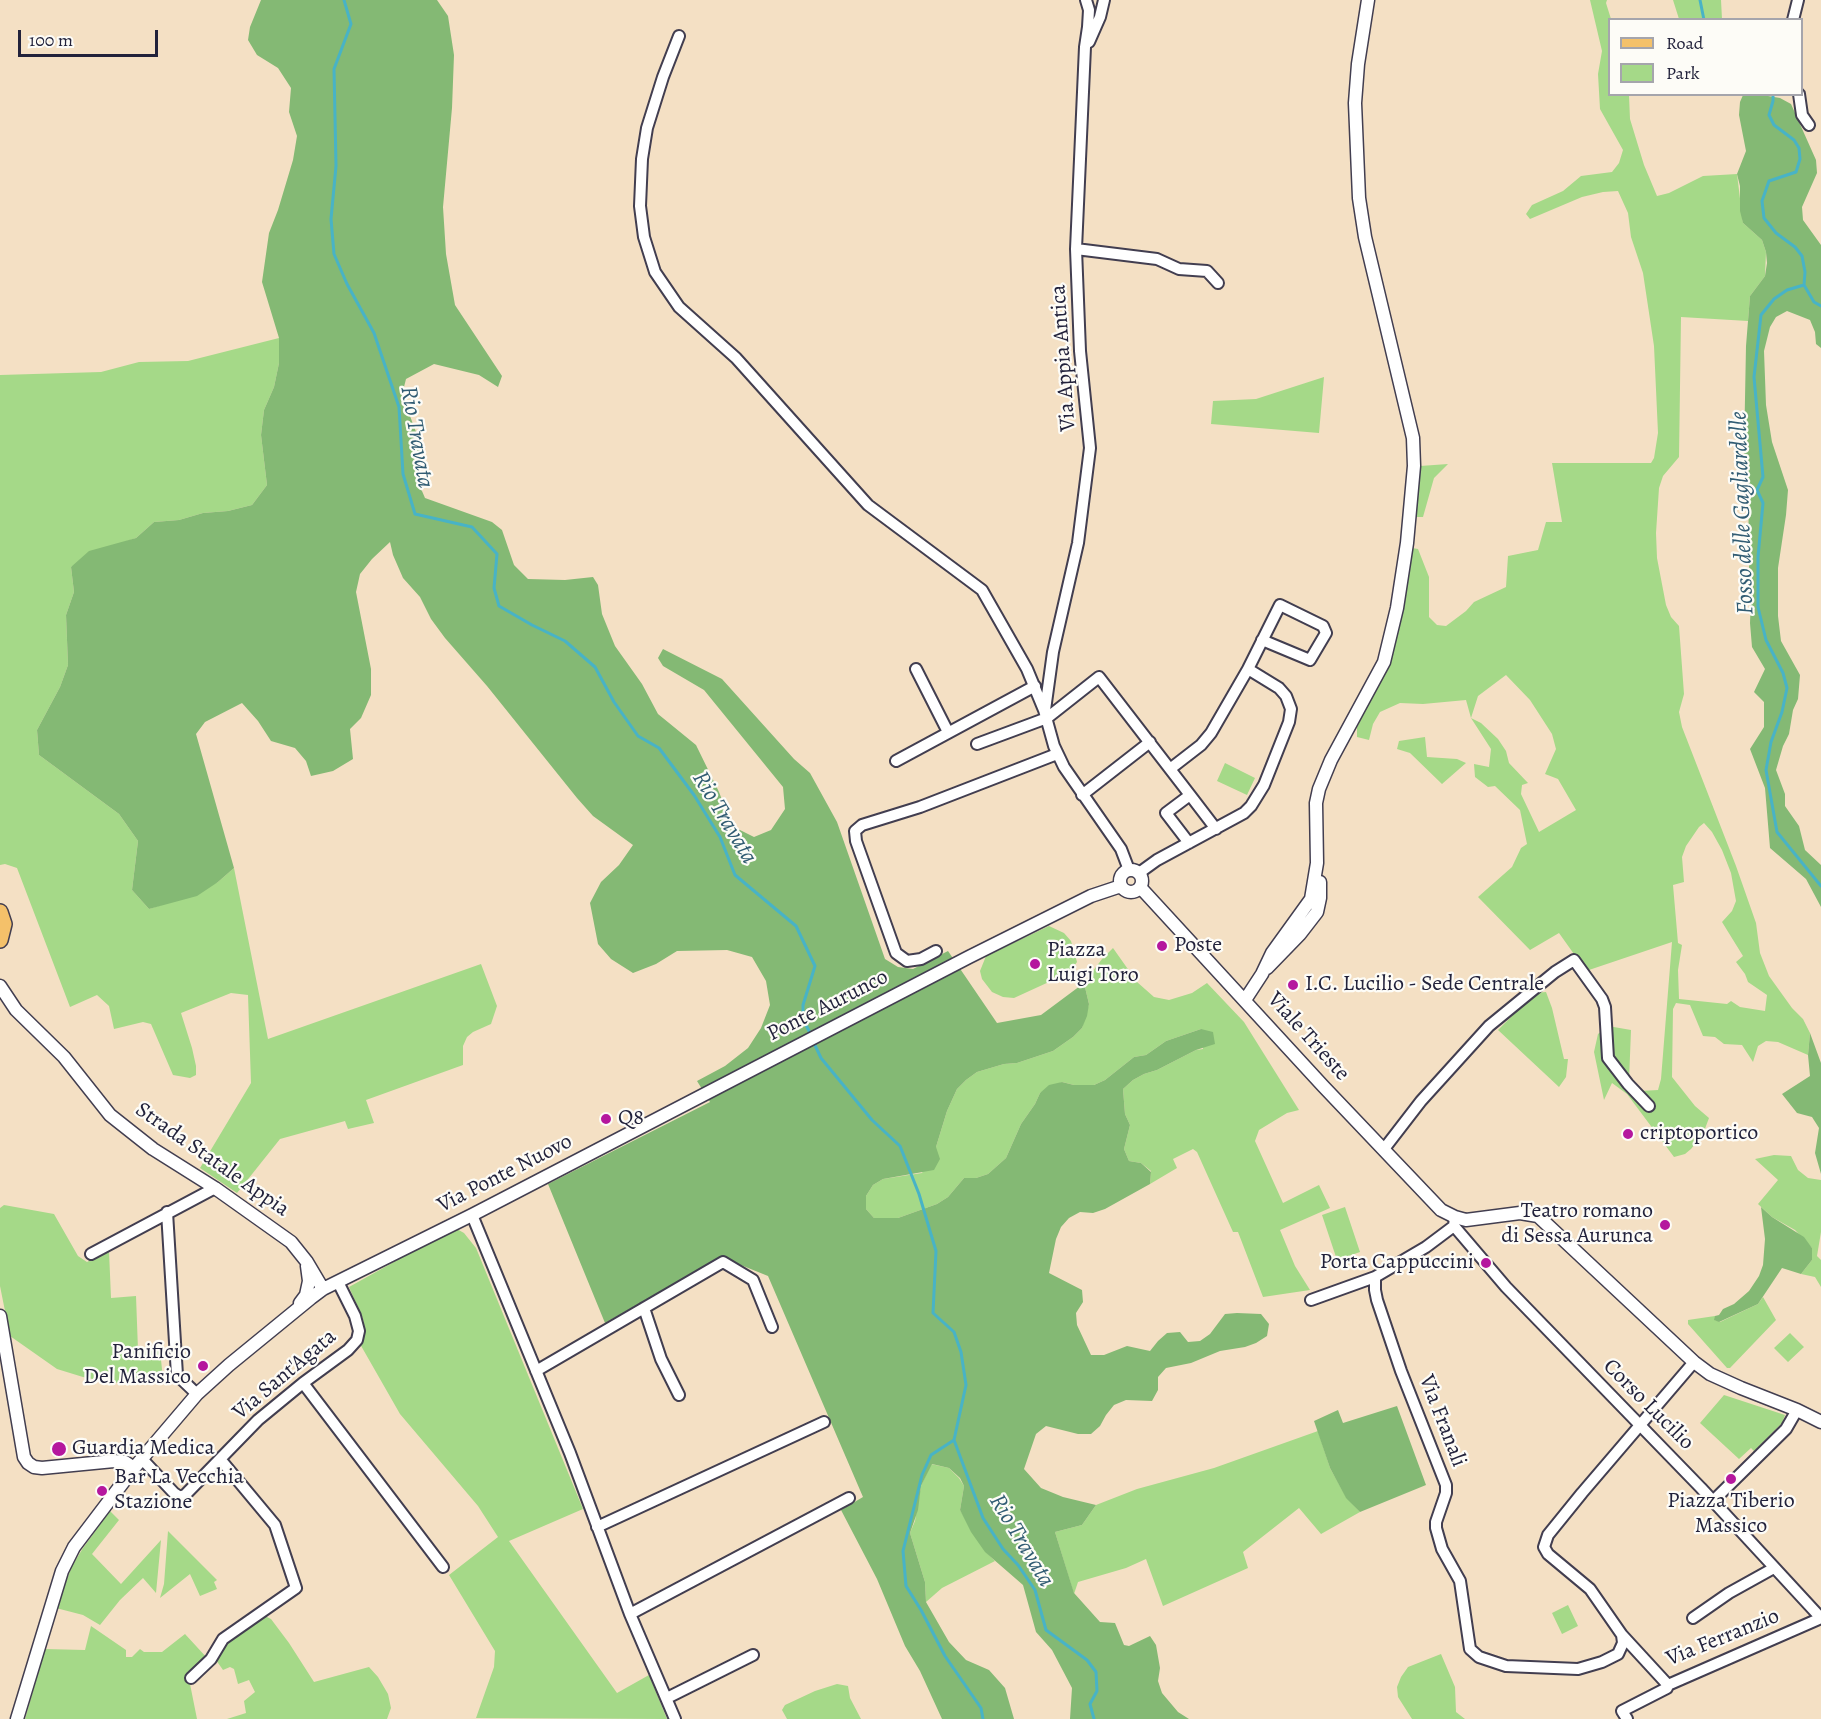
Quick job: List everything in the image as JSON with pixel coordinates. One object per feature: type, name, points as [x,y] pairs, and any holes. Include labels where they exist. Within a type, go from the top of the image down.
[{"type":"main road","points":[[0,912],[3,924],[0,940]]},
{"type":"street","name":"Via Appia Antica","points":[[1086,0],[1089,10],[1085,47],[1076,249],[1079,342],[1090,433],[1089,462],[1078,543],[1053,652],[1046,714],[1057,754],[1134,871]]},
{"type":"street","points":[[1085,47],[1091,40],[1104,0]]},
{"type":"street","points":[[1245,1000],[1262,974],[1287,949],[1317,912],[1320,898],[1320,874],[1317,863],[1316,803],[1323,776],[1379,672],[1397,608],[1407,543],[1414,466],[1413,438],[1365,237],[1359,198],[1355,104],[1358,64],[1368,0]]},
{"type":"street","points":[[1794,18],[1798,0]]},
{"type":"street","points":[[678,36],[647,128],[642,159],[640,206],[644,237],[655,272],[679,307],[736,358],[868,505],[982,590],[1035,686],[1046,714]]},
{"type":"street","points":[[1799,96],[1802,115],[1809,125]]},
{"type":"street","points":[[1076,249],[1157,259],[1179,269],[1207,272],[1218,283]]},
{"type":"street","points":[[1170,769],[1201,745],[1211,733],[1248,669],[1262,640],[1280,605],[1323,626],[1326,633],[1310,660],[1262,640]]},
{"type":"street","points":[[916,669],[948,732]]},
{"type":"street","points":[[1134,871],[1142,879],[1140,887],[1130,892],[1121,886],[1121,876],[1157,860],[1244,813],[1258,796],[1269,776],[1291,715],[1286,696],[1279,688],[1248,669]]},
{"type":"street","points":[[977,744],[1046,714],[1099,677],[1216,829]]},
{"type":"street","points":[[896,761],[1035,686]]},
{"type":"street","points":[[1082,795],[1150,742]]},
{"type":"street","points":[[936,951],[921,959],[907,961],[896,954],[856,841],[855,831],[862,825],[920,807],[1057,754]]},
{"type":"street","points":[[1189,843],[1166,813],[1191,795]]},
{"type":"street","name":"Ponte Aurunco","points":[[705,1093],[1091,896],[1121,886]]},
{"type":"street","name":"Viale Trieste","points":[[1140,887],[1436,1205],[1452,1219]]},
{"type":"street","points":[[1384,1149],[1421,1101],[1489,1026],[1555,972],[1574,960],[1602,999],[1605,1007],[1608,1058],[1649,1106]]},
{"type":"street","name":"Strada Statale Appia","points":[[0,986],[16,1010],[64,1057],[110,1115],[145,1144],[215,1188],[291,1242],[322,1289]]},
{"type":"street","name":"Via Ponte Nuovo","points":[[322,1289],[472,1215],[705,1093]]},
{"type":"street","points":[[91,1254],[166,1212],[215,1188]]},
{"type":"street","points":[[166,1212],[177,1375],[197,1394]]},
{"type":"street","points":[[1311,1300],[1375,1277],[1408,1259],[1452,1219],[1466,1220],[1520,1213],[1538,1216],[1694,1362],[1722,1380],[1821,1422]]},
{"type":"street","points":[[472,1215],[570,1453],[630,1614],[675,1719]]},
{"type":"street","name":"Corso Lucilio","points":[[1452,1219],[1506,1287],[1640,1424],[1821,1618]]},
{"type":"street","points":[[293,1314],[306,1295],[309,1281],[306,1262]]},
{"type":"street","points":[[536,1371],[723,1262],[753,1280],[772,1327]]},
{"type":"street","name":"Via Franali","points":[[1375,1277],[1377,1300],[1401,1371],[1446,1485],[1446,1493],[1436,1528],[1442,1549],[1460,1581],[1468,1644],[1472,1653],[1506,1666],[1578,1669],[1602,1662],[1618,1654],[1623,1643],[1622,1635]]},
{"type":"street","name":"Via Sant'Agata","points":[[138,1463],[180,1497],[185,1495],[251,1427],[303,1383],[348,1350],[357,1340],[359,1331],[355,1316],[339,1282]]},
{"type":"street","points":[[16,1719],[62,1570],[74,1547],[138,1463],[197,1394],[322,1289]]},
{"type":"street","points":[[644,1308],[678,1395]]},
{"type":"street","points":[[0,1316],[24,1457],[28,1463],[42,1468],[114,1461],[138,1463]]},
{"type":"street","points":[[1640,1424],[1694,1362]]},
{"type":"street","points":[[303,1383],[443,1567]]},
{"type":"street","points":[[1713,1501],[1786,1429],[1797,1410]]},
{"type":"street","points":[[597,1527],[824,1422]]},
{"type":"street","name":"Via Ferranzio","points":[[1640,1424],[1548,1535],[1544,1547],[1548,1554],[1590,1589],[1622,1635],[1668,1685],[1821,1618]]},
{"type":"street","points":[[190,1678],[212,1659],[223,1639],[296,1588],[275,1525],[220,1459]]},
{"type":"street","points":[[630,1614],[849,1498]]},
{"type":"street","points":[[1693,1618],[1729,1593],[1774,1568]]},
{"type":"street","points":[[667,1698],[753,1655]]},
{"type":"street","points":[[1627,1719],[1622,1711],[1667,1688],[1668,1685]]},
{"type":"green space","points":[[261,0],[437,0],[448,16],[454,55],[452,108],[443,207],[446,254],[455,305],[502,376],[498,387],[479,375],[434,364],[406,379],[402,395],[421,445],[418,468],[419,484],[425,498],[492,522],[502,530],[514,565],[528,579],[565,580],[593,577],[598,585],[602,614],[615,646],[642,684],[658,714],[696,745],[719,792],[732,826],[754,837],[771,830],[785,809],[783,787],[704,690],[663,666],[658,658],[663,649],[722,679],[794,759],[810,773],[837,822],[885,959],[898,967],[913,969],[948,951],[997,1023],[1041,1015],[1084,983],[1089,1004],[1082,1028],[1053,1051],[1017,1063],[1004,1064],[977,1072],[966,1080],[957,1089],[947,1111],[936,1147],[940,1159],[934,1170],[883,1179],[873,1185],[866,1196],[866,1209],[874,1218],[898,1218],[937,1204],[948,1197],[964,1178],[976,1178],[988,1174],[1006,1158],[1021,1124],[1040,1093],[1049,1085],[1062,1082],[1074,1085],[1094,1085],[1105,1080],[1134,1057],[1146,1055],[1166,1041],[1201,1029],[1213,1032],[1215,1044],[1196,1050],[1157,1070],[1144,1074],[1123,1089],[1125,1114],[1130,1125],[1124,1149],[1129,1161],[1141,1163],[1151,1172],[1150,1184],[1105,1209],[1093,1213],[1080,1212],[1069,1218],[1061,1227],[1056,1239],[1049,1273],[1082,1290],[1083,1302],[1076,1313],[1077,1325],[1091,1355],[1104,1355],[1127,1346],[1150,1351],[1167,1333],[1180,1332],[1188,1342],[1200,1341],[1210,1334],[1225,1314],[1261,1314],[1269,1324],[1267,1336],[1245,1347],[1220,1351],[1191,1363],[1166,1368],[1158,1377],[1158,1390],[1152,1401],[1126,1400],[1114,1405],[1100,1426],[1091,1434],[1078,1434],[1046,1426],[1036,1434],[1024,1469],[1041,1488],[1063,1497],[1096,1505],[1082,1525],[1055,1532],[1074,1593],[1100,1622],[1115,1623],[1124,1645],[1129,1646],[1150,1636],[1156,1645],[1160,1668],[1158,1681],[1162,1693],[1178,1712],[1189,1719],[1070,1719],[1072,1688],[1052,1650],[1036,1632],[1023,1585],[985,1552],[971,1532],[960,1510],[964,1486],[960,1478],[949,1468],[932,1464],[921,1486],[918,1510],[910,1533],[925,1582],[926,1602],[949,1642],[966,1660],[989,1670],[1005,1688],[1014,1719],[942,1719],[920,1671],[905,1646],[877,1579],[841,1510],[863,1497],[768,1276],[721,1257],[605,1323],[548,1184],[710,1102],[697,1081],[725,1066],[748,1048],[761,1028],[770,1005],[766,981],[752,957],[727,950],[677,951],[656,964],[633,973],[611,959],[598,944],[590,903],[601,882],[619,865],[633,845],[593,816],[445,638],[431,619],[420,597],[403,578],[390,542],[360,574],[356,592],[371,669],[371,695],[361,718],[350,729],[353,759],[333,771],[311,776],[306,761],[295,748],[271,741],[242,703],[205,722],[196,734],[234,868],[197,896],[149,909],[132,890],[138,841],[119,814],[39,755],[37,730],[60,687],[68,665],[66,615],[74,592],[71,567],[89,551],[136,538],[154,522],[179,520],[203,513],[228,511],[252,505],[267,485],[261,435],[264,410],[274,387],[279,363],[279,338],[262,282],[269,233],[293,160],[297,136],[289,112],[291,88],[278,68],[257,55],[248,40],[250,27]]},
{"type":"green space","points":[[1590,0],[1607,0],[1611,18],[1608,18],[1608,96],[1629,96],[1630,119],[1644,165],[1657,196],[1669,193],[1703,176],[1737,174],[1743,223],[1762,240],[1766,252],[1765,276],[1750,296],[1748,321],[1681,317],[1679,457],[1663,476],[1659,488],[1657,558],[1666,605],[1671,617],[1679,626],[1684,694],[1679,712],[1682,727],[1756,923],[1760,953],[1769,976],[1792,1008],[1803,1019],[1810,1033],[1808,1055],[1778,1042],[1766,1041],[1758,1046],[1753,1062],[1742,1045],[1724,1044],[1715,1037],[1703,1036],[1690,1005],[1676,1003],[1673,1009],[1672,1077],[1695,1106],[1709,1118],[1703,1134],[1691,1149],[1685,1154],[1674,1157],[1627,1094],[1612,1083],[1604,1100],[1594,1052],[1598,1034],[1608,1026],[1631,1030],[1629,1081],[1640,1091],[1658,1090],[1661,1079],[1672,942],[1586,971],[1559,933],[1530,950],[1478,897],[1512,867],[1521,848],[1527,844],[1520,810],[1495,786],[1488,787],[1475,777],[1474,764],[1489,767],[1491,749],[1471,718],[1466,700],[1423,704],[1400,703],[1380,712],[1373,724],[1369,740],[1357,737],[1357,727],[1390,663],[1412,548],[1418,549],[1429,577],[1429,617],[1437,625],[1446,626],[1474,602],[1506,587],[1508,556],[1538,550],[1546,522],[1562,522],[1552,463],[1651,463],[1654,458],[1658,433],[1654,346],[1643,273],[1631,237],[1628,213],[1618,191],[1582,197],[1530,219],[1526,214],[1532,205],[1563,191],[1581,176],[1612,172],[1619,163],[1623,150],[1600,109],[1598,74],[1602,51]],"holes":[[[1506,675],[1530,700],[1552,734],[1556,749],[1545,774],[1558,779],[1576,810],[1539,832],[1521,794],[1522,785],[1528,783],[1509,763],[1506,751],[1498,739],[1481,723],[1471,718],[1478,696]],[[1704,823],[1712,832],[1731,873],[1736,901],[1732,911],[1722,922],[1743,956],[1736,962],[1748,982],[1767,995],[1765,1011],[1740,1007],[1731,1001],[1727,1004],[1679,999],[1678,970],[1682,945],[1678,943],[1673,885],[1684,882],[1682,857],[1686,846],[1699,827]]]},
{"type":"green space","points":[[1673,0],[1721,0],[1722,18],[1679,18]]},
{"type":"green space","points":[[1743,96],[1768,96],[1780,98],[1791,104],[1816,160],[1817,173],[1802,207],[1803,220],[1821,245],[1821,348],[1816,344],[1815,332],[1810,320],[1787,311],[1776,317],[1770,327],[1764,351],[1766,405],[1772,442],[1788,490],[1778,568],[1778,616],[1781,641],[1800,675],[1798,699],[1776,770],[1785,794],[1785,806],[1799,826],[1805,850],[1821,865],[1821,907],[1806,879],[1770,848],[1765,788],[1750,749],[1764,727],[1764,702],[1754,692],[1765,669],[1752,647],[1750,623],[1749,499],[1744,451],[1746,346],[1750,296],[1765,276],[1767,263],[1762,240],[1743,223],[1740,211],[1740,186],[1737,174],[1746,151],[1739,115]]},
{"type":"green space","points":[[279,338],[279,363],[274,387],[264,410],[261,435],[267,485],[252,505],[228,511],[203,513],[179,520],[154,522],[136,538],[113,546],[71,567],[74,592],[66,615],[68,665],[60,687],[37,730],[39,755],[119,814],[138,841],[132,890],[149,909],[218,882],[234,868],[268,1039],[481,964],[497,1006],[491,1024],[467,1037],[463,1046],[463,1065],[366,1100],[374,1123],[348,1129],[345,1121],[280,1139],[237,1193],[200,1168],[251,1083],[248,995],[231,993],[181,1013],[192,1048],[196,1075],[190,1078],[173,1075],[151,1024],[143,1022],[114,1029],[109,1006],[97,995],[70,1007],[17,868],[5,864],[0,865],[0,375],[101,372],[139,362],[188,361]]},
{"type":"green space","points":[[1324,377],[1319,433],[1211,424],[1213,401],[1256,399]]},
{"type":"green space","points":[[1448,464],[1434,478],[1423,517],[1415,517],[1420,466]]},
{"type":"green space","points":[[1425,737],[1427,757],[1457,759],[1466,763],[1442,784],[1410,753],[1397,749],[1399,741]]},
{"type":"green space","points":[[1225,763],[1255,778],[1247,795],[1217,781]]},
{"type":"green space","points":[[1049,926],[1064,933],[1071,941],[1077,962],[1072,969],[1014,998],[1003,997],[992,992],[982,979],[980,971],[986,956]]},
{"type":"green space","points":[[1113,948],[1137,982],[1154,997],[1169,1000],[1192,993],[1207,983],[1244,1022],[1299,1110],[1287,1113],[1259,1130],[1255,1141],[1283,1203],[1319,1185],[1330,1208],[1280,1230],[1295,1266],[1310,1290],[1263,1297],[1238,1232],[1233,1232],[1197,1152],[1193,1149],[1173,1159],[1177,1168],[1150,1184],[1151,1171],[1141,1163],[1129,1161],[1124,1149],[1130,1125],[1125,1114],[1123,1089],[1144,1074],[1157,1070],[1196,1050],[1203,1049],[1201,1029],[1166,1041],[1146,1055],[1134,1057],[1105,1080],[1094,1085],[1074,1085],[1062,1082],[1040,1093],[1021,1124],[1006,1158],[988,1174],[976,1178],[964,1178],[948,1197],[937,1204],[898,1218],[874,1218],[866,1209],[866,1196],[873,1185],[883,1179],[922,1173],[936,1147],[947,1111],[957,1089],[966,1080],[977,1072],[1004,1064],[1017,1063],[1053,1051],[1082,1028],[1089,1004],[1084,983]]},
{"type":"green space","points":[[1546,992],[1564,1059],[1568,1059],[1566,1077],[1559,1087],[1498,1030],[1515,1013],[1513,1011],[1534,993]]},
{"type":"green space","points":[[1810,1033],[1821,1063],[1821,1174],[1815,1153],[1819,1128],[1812,1117],[1797,1113],[1782,1094],[1810,1076],[1808,1055]]},
{"type":"green space","points":[[1774,1155],[1791,1156],[1798,1170],[1808,1178],[1821,1180],[1821,1232],[1817,1256],[1821,1260],[1821,1287],[1815,1277],[1801,1274],[1812,1260],[1812,1248],[1795,1230],[1772,1217],[1758,1204],[1778,1180],[1755,1159]]},
{"type":"green space","points":[[4,1205],[54,1214],[78,1256],[87,1262],[109,1251],[111,1298],[136,1296],[138,1350],[160,1350],[163,1379],[112,1383],[83,1377],[57,1369],[10,1336],[0,1286],[0,1208]]},
{"type":"green space","points":[[1345,1207],[1360,1252],[1337,1260],[1322,1215]]},
{"type":"green space","points":[[1761,1207],[1772,1217],[1804,1237],[1812,1248],[1812,1260],[1801,1274],[1782,1268],[1758,1304],[1719,1322],[1714,1320],[1715,1316],[1749,1291],[1759,1276],[1763,1265],[1765,1239]]},
{"type":"green space","points":[[455,1228],[464,1233],[476,1248],[583,1509],[509,1541],[617,1693],[649,1675],[667,1719],[476,1718],[494,1667],[495,1651],[449,1575],[498,1537],[478,1506],[400,1414],[360,1344],[365,1331],[363,1319],[349,1287]]},
{"type":"green space","points":[[1763,1297],[1776,1320],[1730,1368],[1727,1368],[1688,1324],[1688,1320],[1715,1316],[1715,1320],[1720,1322],[1758,1304]]},
{"type":"green space","points":[[1790,1333],[1804,1347],[1788,1362],[1774,1348]]},
{"type":"green space","points":[[1724,1395],[1785,1415],[1782,1423],[1754,1451],[1751,1448],[1739,1459],[1700,1423]]},
{"type":"green space","points":[[1397,1406],[1426,1485],[1360,1512],[1346,1498],[1330,1468],[1314,1421],[1338,1410],[1343,1423]]},
{"type":"green space","points":[[1318,1431],[1330,1468],[1346,1497],[1360,1512],[1321,1534],[1299,1508],[1243,1552],[1248,1568],[1163,1606],[1146,1559],[1126,1568],[1078,1582],[1074,1594],[1055,1532],[1082,1525],[1096,1505],[1137,1489],[1214,1468]]},
{"type":"green space","points":[[931,1464],[949,1468],[959,1478],[964,1486],[960,1510],[986,1552],[995,1561],[942,1588],[926,1602],[925,1582],[910,1533],[915,1521],[921,1486]]},
{"type":"green space","points":[[110,1511],[119,1520],[92,1554],[121,1584],[161,1540],[156,1593],[143,1578],[120,1600],[100,1625],[83,1615],[56,1608],[72,1566]]},
{"type":"green space","points":[[168,1531],[217,1580],[214,1582],[217,1589],[200,1596],[190,1574],[160,1598],[164,1584]]},
{"type":"green space","points":[[1568,1605],[1578,1626],[1562,1634],[1552,1613]]},
{"type":"green space","points":[[265,1616],[271,1619],[289,1643],[314,1682],[369,1667],[388,1694],[391,1708],[387,1719],[227,1719],[246,1713],[244,1701],[255,1692],[249,1680],[238,1684],[234,1669],[230,1667],[223,1670],[216,1660],[226,1643]]},
{"type":"green space","points":[[91,1626],[126,1650],[126,1657],[132,1657],[140,1649],[144,1652],[162,1652],[185,1634],[208,1659],[188,1674],[197,1719],[25,1719],[45,1649],[85,1650]]},
{"type":"green space","points":[[1441,1654],[1455,1687],[1456,1712],[1465,1719],[1412,1719],[1398,1697],[1397,1687],[1401,1677],[1408,1667]]},
{"type":"green space","points":[[837,1684],[848,1686],[850,1698],[861,1719],[787,1719],[782,1710],[785,1705]]},
{"type":"waterway","name":"Rio Travata","points":[[344,0],[351,24],[334,69],[336,166],[331,219],[334,254],[347,284],[374,333],[399,407],[403,474],[415,514],[472,527],[497,554],[494,588],[499,606],[565,641],[595,667],[614,702],[638,736],[659,748],[694,795],[720,837],[735,875],[796,926],[815,966],[803,1005],[803,1019],[811,1035]]},
{"type":"waterway","points":[[1700,0],[1704,18]]},
{"type":"waterway","points":[[1773,96],[1769,115],[1774,125],[1794,140],[1799,148],[1800,159],[1796,172],[1769,181],[1762,201],[1764,218],[1776,233],[1795,247],[1802,256],[1805,272],[1804,285],[1814,302],[1821,306]]},
{"type":"waterway","name":"Fosso delle Gagliardelle","points":[[1804,285],[1787,290],[1774,299],[1761,315],[1754,377],[1763,477],[1757,490],[1763,503],[1758,557],[1758,607],[1766,640],[1783,673],[1787,688],[1782,712],[1771,742],[1766,770],[1777,832],[1821,886]]},
{"type":"waterway","name":"Rio Travata","points":[[813,1041],[821,1058],[872,1120],[900,1146],[919,1194],[936,1251],[933,1313],[954,1332],[961,1352],[966,1385],[954,1440],[983,1518],[1003,1549],[1018,1565],[1035,1590],[1046,1630],[1087,1660],[1096,1672],[1097,1691],[1090,1704],[1094,1719]]},
{"type":"waterway","points":[[954,1440],[931,1455],[922,1475],[903,1551],[906,1586],[945,1656],[981,1708],[983,1719]]},
{"type":"place","name":"Poste","points":[[1162,946]]},
{"type":"place","name":"Piazza Luigi Toro","points":[[1035,964]]},
{"type":"place","name":"I.C. Lucilio - Sede Centrale","points":[[1293,985]]},
{"type":"place","name":"Q8","points":[[606,1119]]},
{"type":"place","name":"criptoportico","points":[[1628,1134]]},
{"type":"place","name":"Teatro romano di Sessa Aurunca","points":[[1665,1225]]},
{"type":"place","name":"Porta Cappuccini","points":[[1486,1263]]},
{"type":"place","name":"Panificio Del Massico","points":[[203,1366]]},
{"type":"place","name":"Guardia Medica","points":[[59,1449]]},
{"type":"place","name":"Piazza Tiberio Massico","points":[[1731,1479]]},
{"type":"place","name":"Bar La Vecchia Stazione","points":[[102,1491]]}]
